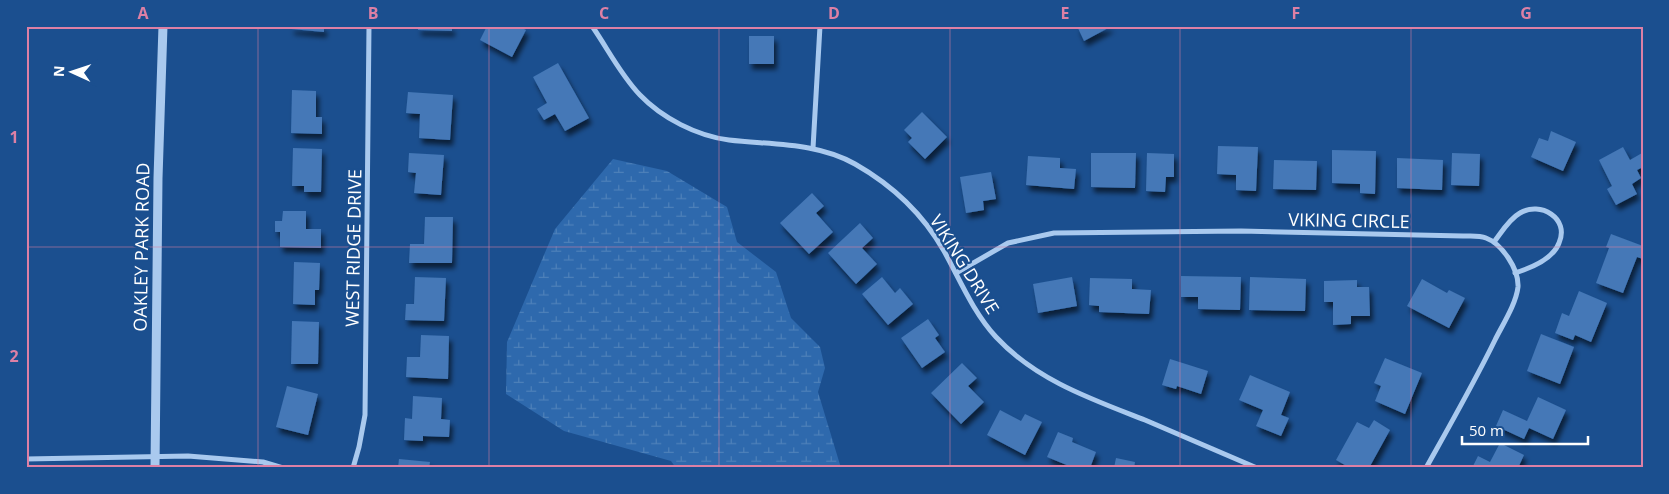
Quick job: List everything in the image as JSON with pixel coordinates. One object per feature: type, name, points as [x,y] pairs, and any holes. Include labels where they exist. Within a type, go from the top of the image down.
[{"type":"street","name":"OAKLEY PARK ROAD","points":[[155,468],[158,178],[163,26]]},
{"type":"street","name":"WEST RIDGE DRIVE","points":[[353,468],[365,415],[369,26]]},
{"type":"street","name":"VIKING DRIVE","points":[[592,26],[617,66],[640,96],[676,121],[704,134],[728,140],[778,142],[813,148],[854,163],[899,194],[924,222],[956,273],[971,303],[989,329],[1014,355],[1028,365],[1083,395],[1257,468]]},
{"type":"street","points":[[813,148],[820,26]]},
{"type":"street","points":[[1426,468],[1507,317],[1518,288],[1515,273],[1506,255],[1494,242],[1515,217],[1524,211],[1532,209],[1546,211],[1557,218],[1562,234],[1554,251],[1534,266],[1515,273]]},
{"type":"street","name":"VIKING CIRCLE","points":[[956,273],[1008,243],[1054,233],[1164,231],[1346,233],[1481,236],[1494,242]]},
{"type":"street","points":[[26,459],[230,458],[263,462],[283,468]]},
{"type":"green space","points":[[613,159],[667,171],[727,207],[737,242],[776,272],[791,318],[820,347],[825,368],[818,392],[841,468],[676,468],[671,461],[564,431],[506,394],[507,342],[555,229]]},
{"type":"building","points":[[291,26],[324,26],[324,32],[291,29]]},
{"type":"building","points":[[418,26],[452,26],[452,31],[418,30]]},
{"type":"building","points":[[487,26],[518,26],[526,30],[512,57],[480,40]]},
{"type":"building","points":[[1077,26],[1112,26],[1084,41]]},
{"type":"building","points":[[749,36],[774,36],[774,64],[749,64]]},
{"type":"building","points":[[558,63],[589,118],[565,131],[555,114],[544,120],[537,109],[547,103],[533,77]]},
{"type":"building","points":[[292,90],[316,91],[316,117],[322,117],[322,134],[291,133]]},
{"type":"building","points":[[408,92],[453,95],[450,140],[419,138],[420,114],[406,113]]},
{"type":"building","points":[[922,112],[947,137],[925,159],[908,142],[912,138],[904,130]]},
{"type":"building","points":[[1551,131],[1576,142],[1563,171],[1531,157],[1539,138],[1548,141]]},
{"type":"building","points":[[1218,146],[1258,147],[1256,191],[1236,190],[1236,175],[1217,174]]},
{"type":"building","points":[[1623,147],[1630,160],[1642,153],[1643,167],[1637,170],[1641,178],[1632,184],[1637,194],[1616,205],[1607,189],[1612,186],[1599,160]]},
{"type":"building","points":[[293,148],[322,149],[321,192],[304,192],[304,186],[292,186]]},
{"type":"building","points":[[1332,150],[1376,151],[1375,194],[1360,193],[1360,184],[1332,183]]},
{"type":"building","points":[[409,153],[444,155],[441,195],[414,193],[416,173],[408,172]]},
{"type":"building","points":[[1091,153],[1136,153],[1135,188],[1091,187]]},
{"type":"building","points":[[1147,153],[1174,154],[1174,177],[1166,177],[1165,192],[1146,191]]},
{"type":"building","points":[[1452,153],[1480,154],[1479,186],[1451,185]]},
{"type":"building","points":[[1028,156],[1060,158],[1060,168],[1076,169],[1074,189],[1026,185]]},
{"type":"building","points":[[1397,158],[1443,160],[1442,190],[1397,188]]},
{"type":"building","points":[[1274,160],[1317,161],[1316,190],[1273,189]]},
{"type":"building","points":[[991,172],[996,199],[983,201],[984,210],[966,213],[960,177]]},
{"type":"building","points":[[812,193],[824,206],[816,213],[833,232],[809,254],[780,223]]},
{"type":"building","points":[[283,211],[306,211],[306,229],[321,229],[321,248],[280,247],[280,232],[275,232],[275,221],[282,221]]},
{"type":"building","points":[[425,217],[453,217],[452,263],[409,263],[410,244],[424,244]]},
{"type":"building","points":[[860,223],[873,238],[862,248],[877,264],[856,284],[828,253]]},
{"type":"building","points":[[1611,234],[1643,246],[1643,259],[1637,257],[1623,293],[1596,283],[1609,248],[1606,247]]},
{"type":"building","points":[[294,262],[320,263],[319,290],[315,290],[315,305],[293,304]]},
{"type":"building","points":[[1181,276],[1241,277],[1240,310],[1198,309],[1198,297],[1181,297]]},
{"type":"building","points":[[415,277],[446,278],[444,321],[405,320],[406,304],[414,304]]},
{"type":"building","points":[[882,277],[895,293],[900,288],[913,304],[888,325],[862,294]]},
{"type":"building","points":[[1072,277],[1077,306],[1038,313],[1033,284]]},
{"type":"building","points":[[1250,277],[1306,279],[1305,311],[1249,310]]},
{"type":"building","points":[[1090,278],[1132,279],[1132,289],[1151,290],[1149,314],[1099,312],[1099,306],[1089,305]]},
{"type":"building","points":[[1422,279],[1447,293],[1449,290],[1465,298],[1449,328],[1407,306]]},
{"type":"building","points":[[1357,280],[1357,287],[1369,287],[1370,316],[1351,316],[1351,324],[1333,325],[1333,302],[1324,302],[1324,281]]},
{"type":"building","points":[[1579,291],[1607,303],[1591,342],[1575,335],[1573,340],[1555,333],[1562,313],[1569,316]]},
{"type":"building","points":[[928,319],[939,335],[935,338],[945,352],[922,368],[901,338]]},
{"type":"building","points":[[292,321],[319,322],[318,364],[291,364]]},
{"type":"building","points":[[1541,334],[1574,347],[1560,384],[1527,371]]},
{"type":"building","points":[[421,335],[449,336],[448,379],[406,377],[407,357],[420,357]]},
{"type":"building","points":[[1385,358],[1422,373],[1405,414],[1375,401],[1381,386],[1374,383]]},
{"type":"building","points":[[1170,359],[1208,371],[1201,394],[1177,386],[1176,389],[1162,385]]},
{"type":"building","points":[[962,363],[977,378],[968,386],[984,402],[961,424],[931,393]]},
{"type":"building","points":[[1250,375],[1290,392],[1281,415],[1289,418],[1281,436],[1256,426],[1263,410],[1239,400]]},
{"type":"building","points":[[287,386],[318,394],[308,435],[276,427]]},
{"type":"building","points":[[413,396],[442,398],[441,419],[450,420],[449,437],[423,436],[423,441],[404,440],[405,418],[412,419]]},
{"type":"building","points":[[1538,397],[1566,410],[1553,439],[1529,428],[1524,439],[1496,426],[1503,410],[1527,421]]},
{"type":"building","points":[[1000,410],[1021,421],[1025,414],[1042,422],[1025,455],[987,435]]},
{"type":"building","points":[[1374,420],[1390,430],[1369,468],[1350,468],[1336,460],[1357,422],[1369,428]]},
{"type":"building","points":[[1058,432],[1073,438],[1072,442],[1096,452],[1090,468],[1074,468],[1047,457]]},
{"type":"building","points":[[1500,443],[1524,455],[1518,468],[1472,468],[1478,456],[1490,462]]},
{"type":"building","points":[[1116,458],[1135,462],[1134,468],[1114,468]]},
{"type":"building","points":[[399,459],[430,462],[429,468],[398,468]]}]
